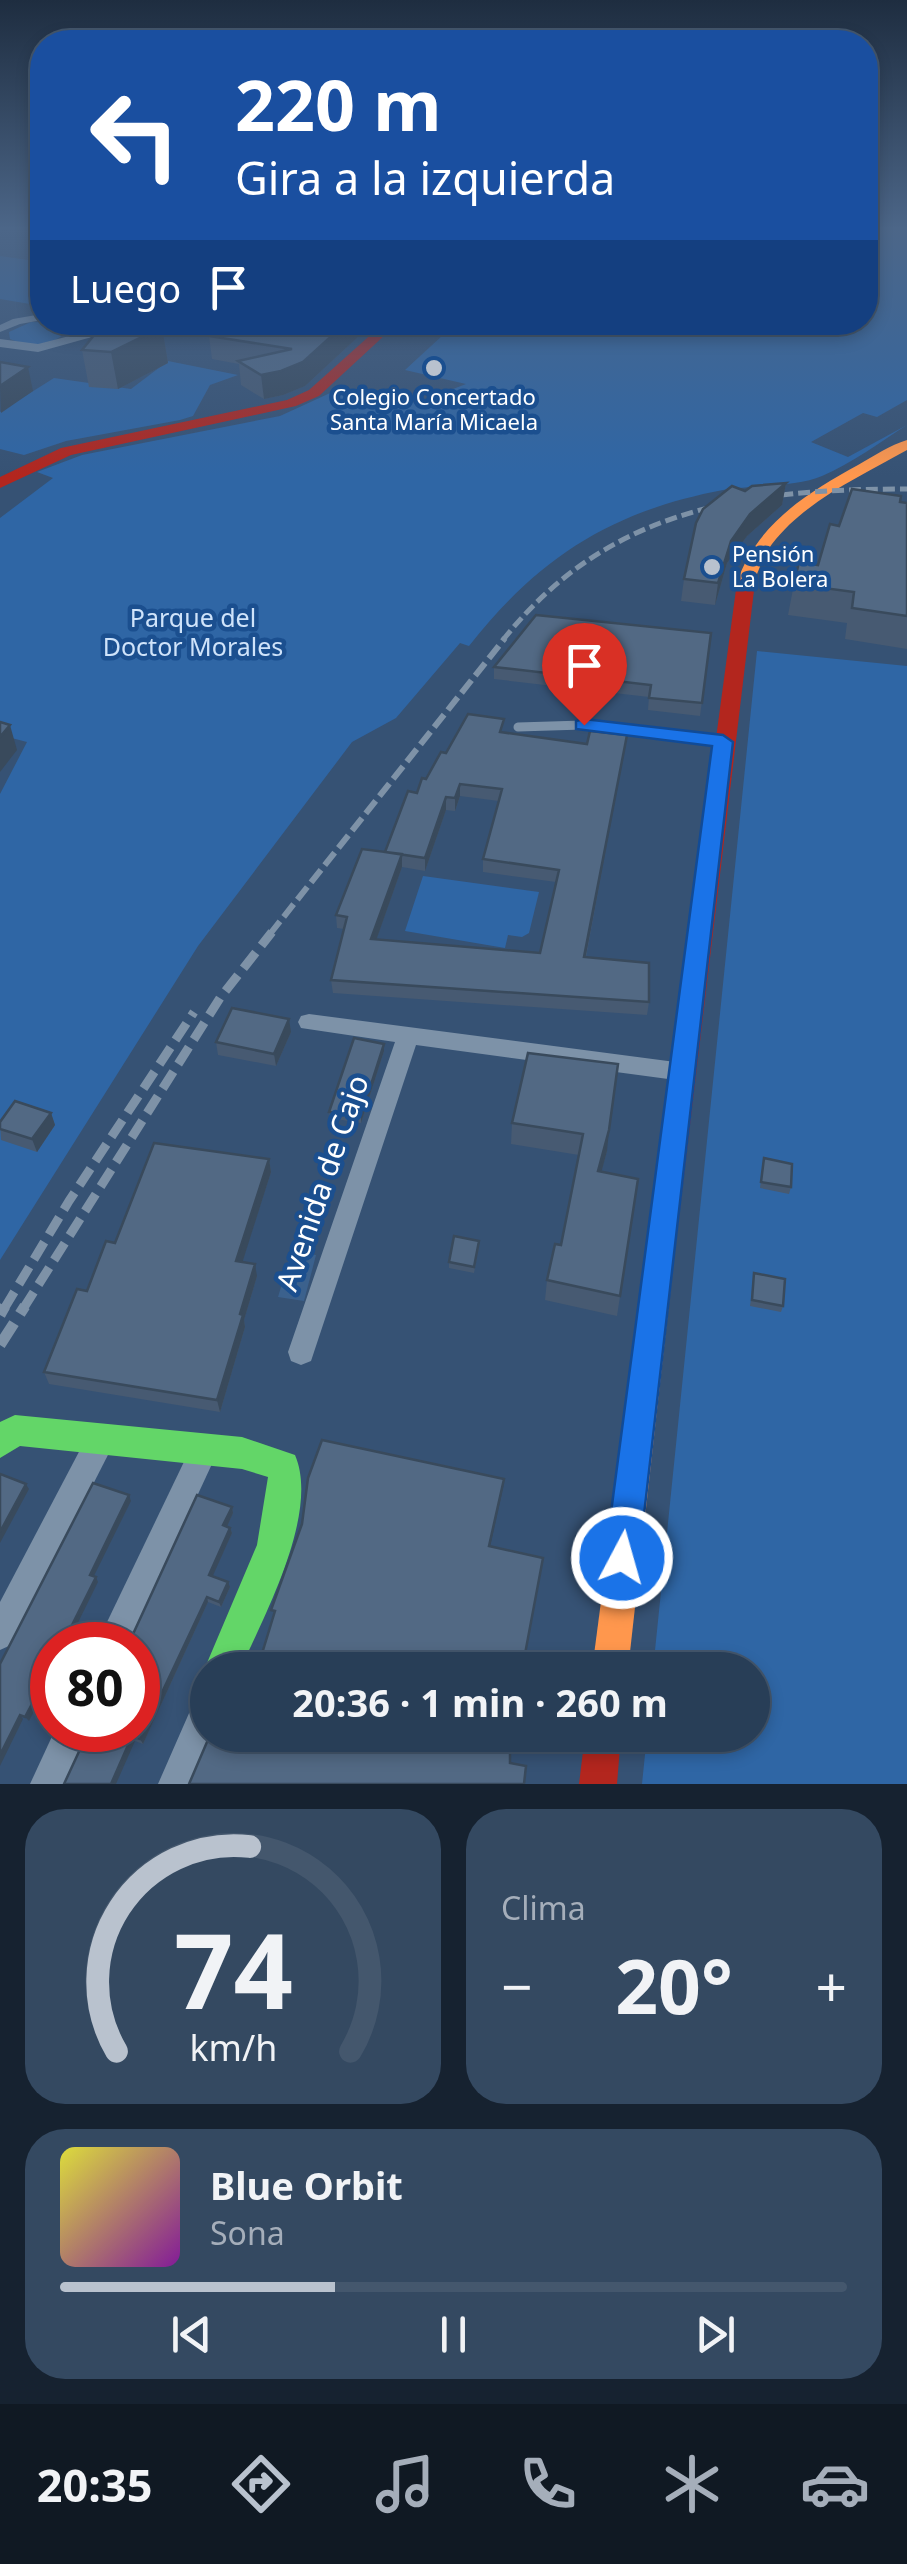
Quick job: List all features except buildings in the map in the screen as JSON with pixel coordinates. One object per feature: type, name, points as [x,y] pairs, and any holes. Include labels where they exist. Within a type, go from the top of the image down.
[{"type":"main road","points":[[0,483],[29,465],[67,450],[290,403],[314,393],[379,335]]},
{"type":"main road","points":[[612,1652],[723,742],[751,556],[825,494],[907,444]]},
{"type":"main road","points":[[0,1442],[15,1430],[242,1453],[284,1466],[288,1484],[285,1517],[229,1652]]},
{"type":"main road","points":[[598,1784],[601,1752]]},
{"type":"street","points":[[0,329],[30,319]]},
{"type":"street","points":[[0,342],[16,348],[44,347],[63,335]]},
{"type":"street","points":[[0,357],[16,348]]},
{"type":"street","points":[[309,1022],[683,1072]]},
{"type":"street","name":"Avenida de Cajo","points":[[300,1352],[408,1035]]},
{"type":"street","points":[[0,1634],[101,1439]]},
{"type":"street","points":[[123,1622],[204,1452]]},
{"type":"street","points":[[176,1784],[190,1750]]},
{"type":"street","points":[[47,1784],[62,1752]]},
{"type":"lane","points":[[518,727],[584,725],[723,742]]},
{"type":"green space","name":"Parque del Doctor Morales","points":[[878,310],[907,310],[907,400],[877,417],[863,413],[811,442],[848,457],[907,425],[822,476],[683,499],[612,525],[581,542],[523,587],[469,646],[460,643],[396,718],[352,742],[198,946],[0,1260],[0,794],[27,742],[0,735],[0,518],[53,478],[37,472],[82,455],[280,416],[341,388],[417,403],[466,384],[405,370],[443,335],[878,335]]},
{"type":"green space","points":[[30,322],[30,335],[63,335],[41,344],[10,339],[9,332]]},
{"type":"green space","points":[[168,361],[238,375],[210,385],[193,416],[66,441],[24,455],[0,449],[0,412],[54,378],[131,389]]},
{"type":"green space","points":[[757,651],[907,666],[907,1784],[642,1784],[645,1752],[770,1752],[770,1652],[655,1652]]},
{"type":"green space","points":[[423,876],[539,892],[529,933],[522,937],[508,935],[505,948],[405,931]]},
{"type":"shaded area","points":[[292,1251],[316,1255],[304,1301],[278,1297]]},
{"type":"railway","points":[[503,640],[544,595],[588,560],[635,534],[684,515],[791,494],[907,489]]},
{"type":"railway","points":[[270,934],[505,638]]},
{"type":"railway","points":[[23,1309],[220,998],[272,932]]},
{"type":"railway","points":[[4,1309],[69,1201],[194,1012]]},
{"type":"railway","points":[[0,1315],[5,1306]]},
{"type":"railway","points":[[0,1345],[25,1306]]},
{"type":"traffic: fast","points":[[0,1442],[15,1430],[242,1453],[284,1466],[284,1493],[274,1545],[230,1652]]},
{"type":"traffic: slow","points":[[746,582],[754,559],[788,518],[836,484],[907,444]]},
{"type":"traffic: slow","points":[[612,1652],[659,1267]]},
{"type":"traffic: jam","points":[[0,483],[66,451],[291,403],[314,393],[379,335]]},
{"type":"traffic: jam","points":[[659,1267],[746,582]]},
{"type":"traffic: jam","points":[[598,1784],[601,1752]]},
{"type":"place","name":"Colegio Concertado Santa María Micaela","points":[[434,368]]},
{"type":"place","name":"Pensión La Bolera","points":[[712,567]]},
{"type":"route","points":[[584,725],[723,742],[622,1558]]}]
